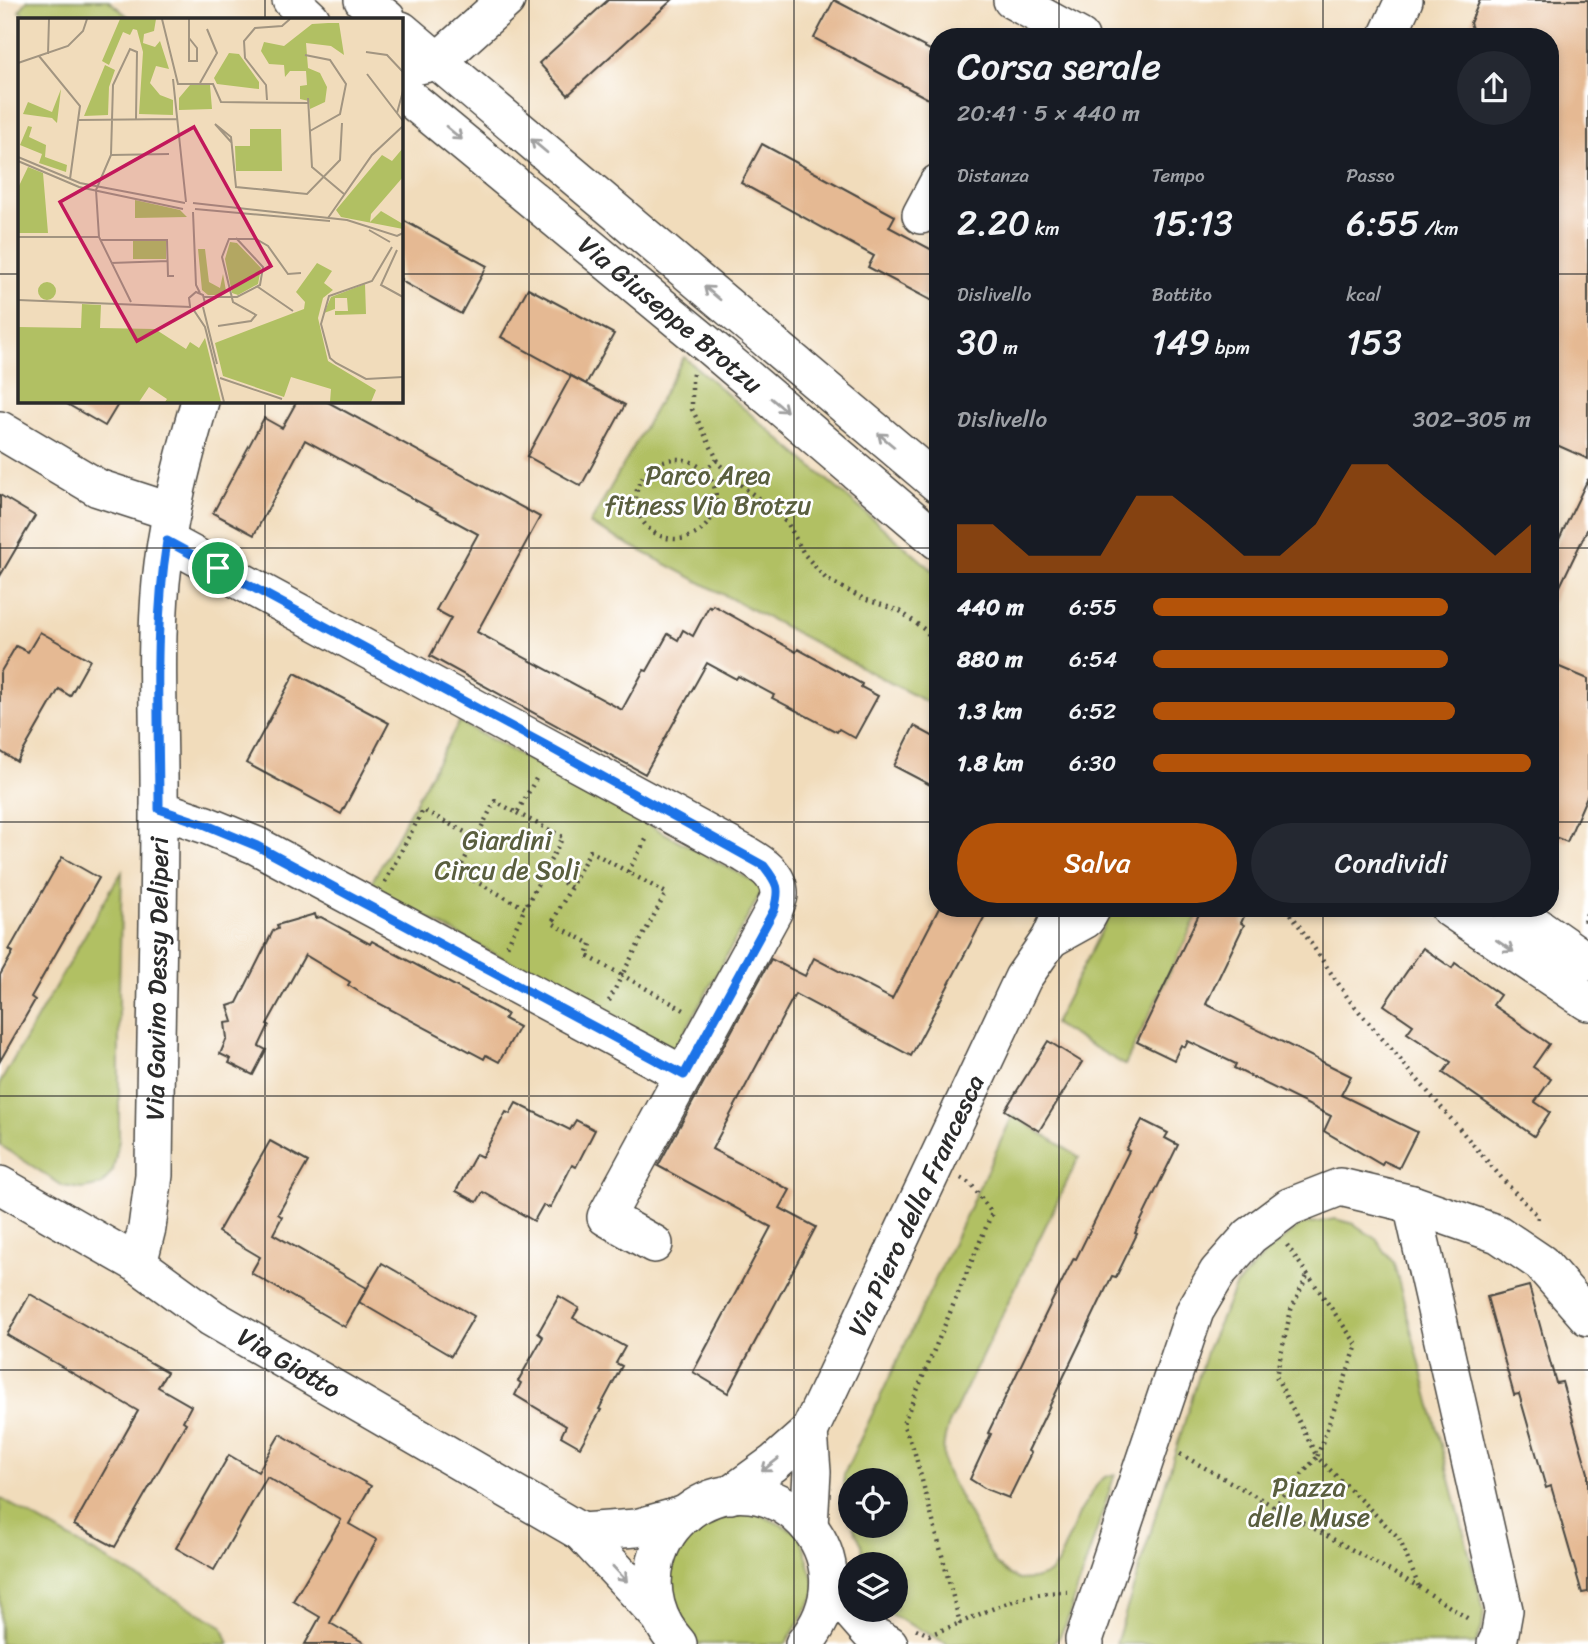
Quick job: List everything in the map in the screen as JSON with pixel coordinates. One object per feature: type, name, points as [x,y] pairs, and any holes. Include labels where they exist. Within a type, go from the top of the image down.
[{"type":"street","points":[[291,0],[311,18]]},
{"type":"street","points":[[363,0],[386,18]]},
{"type":"street","points":[[402,70],[438,61],[506,0]]},
{"type":"street","points":[[1391,28],[1404,0]]},
{"type":"street","points":[[1020,16],[1054,28]]},
{"type":"street","name":"Via Giuseppe Brotzu","points":[[402,31],[929,476]]},
{"type":"street","name":"Via Giuseppe Brotzu","points":[[402,92],[686,327],[929,533]]},
{"type":"street","points":[[921,215],[929,200]]},
{"type":"street","name":"Via Gavino Dessy Deliperi","points":[[138,1264],[148,1228],[154,1175],[161,580],[187,444],[200,402]]},
{"type":"street","points":[[0,430],[549,747],[764,866],[774,878],[779,894],[774,910],[606,1217],[653,1244]]},
{"type":"street","points":[[159,809],[257,846],[684,1075]]},
{"type":"street","points":[[1051,918],[1087,917]]},
{"type":"street","points":[[1462,917],[1588,1002]]},
{"type":"street","points":[[1524,917],[1588,962]]},
{"type":"street","name":"Via Piero della Francesca","points":[[730,1495],[774,1463],[809,1432],[1051,918]]},
{"type":"street","name":"Via Giotto","points":[[0,1185],[138,1264],[212,1318],[581,1532],[670,1635]]},
{"type":"street","points":[[1083,1643],[1195,1311],[1218,1272],[1250,1236],[1289,1208],[1340,1187],[1412,1204],[1498,1234],[1541,1263],[1588,1317]]},
{"type":"street","points":[[1412,1204],[1504,1610],[1497,1641]]},
{"type":"street","name":"Via Piero della Francesca","points":[[809,1432],[812,1472],[809,1526]]},
{"type":"street","points":[[670,1635],[653,1592],[657,1554],[668,1532],[686,1514],[711,1499],[730,1495],[752,1495],[774,1500],[793,1511],[816,1535],[825,1555],[829,1575],[828,1597],[822,1617],[806,1644]]},
{"type":"street","points":[[581,1532],[635,1528],[686,1514]]},
{"type":"street","points":[[829,1586],[881,1640]]},
{"type":"street","points":[[806,1644],[847,1637],[881,1640]]},
{"type":"path","points":[[695,370],[692,378],[692,409],[720,465],[788,524],[804,554],[827,579],[864,598],[900,611],[929,635]]},
{"type":"path","points":[[680,458],[693,462],[704,470],[712,480],[716,494],[716,507],[711,520],[702,530],[690,537],[663,537],[652,531],[637,509],[636,496],[645,472],[667,459],[680,458]]},
{"type":"path","points":[[704,470],[717,460]]},
{"type":"path","points":[[517,813],[537,776]]},
{"type":"path","points":[[505,950],[563,837],[495,801],[458,872],[525,908]]},
{"type":"path","points":[[384,883],[423,810],[476,838]]},
{"type":"path","points":[[628,872],[654,825]]},
{"type":"path","points":[[606,1005],[622,975],[666,892],[590,851],[552,923],[591,944],[587,957],[622,975],[687,1011]]},
{"type":"path","points":[[545,872],[571,887]]},
{"type":"path","points":[[1293,917],[1350,1001],[1506,1183],[1538,1216],[1536,1238],[1530,1255]]},
{"type":"path","points":[[936,1163],[971,1184],[992,1213],[903,1424],[914,1450],[960,1623],[1012,1600],[1052,1592],[1084,1591],[1099,1597]]},
{"type":"path","points":[[1270,1221],[1357,1345],[1317,1457],[1274,1507]]},
{"type":"path","points":[[1308,1275],[1290,1310],[1276,1376],[1317,1457],[1399,1538],[1419,1587]]},
{"type":"path","points":[[1151,1439],[1419,1587],[1497,1641]]},
{"type":"green space","points":[[28,0],[108,0],[130,18],[29,18],[19,11]]},
{"type":"green space","name":"Parco Area fitness Via Brotzu","points":[[684,357],[929,567],[929,703],[590,524]]},
{"type":"green space","name":"Giardini Circu de Soli","points":[[459,722],[764,887],[675,1050],[369,887]]},
{"type":"green space","points":[[122,872],[119,1140],[113,1170],[102,1185],[82,1189],[63,1186],[0,1145],[0,1083]]},
{"type":"green space","points":[[1108,917],[1197,917],[1125,1065],[1054,1024]]},
{"type":"green space","points":[[1013,1115],[1079,1157],[949,1424],[944,1446],[945,1469],[995,1563],[1019,1580],[1049,1574],[1057,1565],[1080,1512],[1098,1483],[1115,1474],[1066,1624],[1058,1639],[1051,1644],[948,1644],[905,1622],[908,1622],[908,1552],[863,1552],[859,1538],[908,1538],[908,1468],[847,1468]]},
{"type":"green space","name":"Piazza delle Muse","points":[[1335,1219],[1354,1224],[1377,1240],[1394,1264],[1484,1610],[1476,1644],[1116,1644],[1207,1349],[1235,1287],[1268,1251],[1301,1225]]},
{"type":"green space","points":[[0,1498],[222,1626],[229,1644],[0,1644]]},
{"type":"green space","points":[[745,1507],[800,1534],[817,1591],[786,1644],[698,1644],[676,1621],[667,1568],[695,1523]]},
{"type":"building","points":[[608,0],[672,0],[568,95],[539,63]]},
{"type":"building","points":[[834,0],[929,49],[929,99],[814,38]]},
{"type":"building","points":[[1480,0],[1588,0],[1588,459],[1559,446],[1559,28],[1472,28],[1470,23]]},
{"type":"building","points":[[762,144],[895,216],[889,227],[929,248],[929,299],[868,267],[874,256],[741,183]]},
{"type":"building","points":[[402,220],[487,266],[461,314],[402,282]]},
{"type":"building","points":[[528,288],[614,334],[586,384],[501,337]]},
{"type":"building","points":[[571,376],[625,405],[581,486],[527,456]]},
{"type":"building","points":[[64,402],[119,402],[105,426]]},
{"type":"building","points":[[296,402],[328,402],[540,517],[477,632],[622,710],[668,634],[678,640],[683,630],[693,636],[709,606],[711,608],[713,605],[796,652],[798,649],[862,684],[861,687],[878,696],[855,738],[839,729],[837,732],[772,698],[774,695],[707,663],[645,774],[430,656],[451,618],[436,610],[478,534],[305,440],[254,535],[213,513],[264,418],[282,428]]},
{"type":"building","points":[[1588,479],[1588,528],[1559,588],[1559,539]]},
{"type":"building","points":[[0,495],[35,516],[0,576]]},
{"type":"building","points":[[40,632],[90,660],[70,696],[59,689],[17,762],[0,751],[0,673],[16,646],[28,652]]},
{"type":"building","points":[[1559,667],[1588,679],[1588,794],[1567,842],[1559,839]]},
{"type":"building","points":[[295,673],[389,723],[341,814],[246,763]]},
{"type":"building","points":[[914,726],[929,734],[929,784],[894,766]]},
{"type":"building","points":[[62,857],[99,878],[31,997],[35,1000],[0,1061],[0,975],[13,952],[9,950]]},
{"type":"building","points":[[315,914],[316,918],[321,917],[370,944],[372,941],[507,1014],[504,1019],[519,1027],[499,1062],[486,1055],[484,1059],[369,998],[348,985],[350,982],[305,955],[267,1024],[269,1025],[259,1046],[266,1050],[253,1075],[229,1063],[231,1059],[220,1054],[227,1038],[225,1023],[233,1022],[228,1006],[237,1003],[273,931],[278,929],[277,925]]},
{"type":"building","points":[[934,917],[984,917],[911,1056],[795,994],[712,1149],[790,1190],[780,1208],[816,1227],[728,1393],[693,1372],[771,1227],[658,1166],[771,959],[805,976],[814,958],[892,999]]},
{"type":"building","points":[[1198,917],[1244,917],[1241,923],[1244,925],[1206,1004],[1351,1076],[1341,1095],[1417,1132],[1399,1168],[1384,1161],[1382,1165],[1324,1131],[1331,1116],[1234,1068],[1236,1064],[1188,1041],[1185,1047],[1181,1045],[1174,1060],[1137,1042]]},
{"type":"building","points":[[1423,948],[1452,968],[1455,963],[1500,995],[1493,1005],[1549,1044],[1533,1067],[1551,1079],[1535,1102],[1550,1112],[1534,1136],[1443,1073],[1451,1062],[1407,1033],[1413,1025],[1384,1005]]},
{"type":"building","points":[[1048,1041],[1082,1062],[1039,1131],[1005,1110]]},
{"type":"building","points":[[516,1103],[570,1130],[576,1120],[595,1130],[576,1167],[572,1165],[550,1208],[543,1205],[534,1221],[483,1192],[477,1202],[456,1191],[476,1154],[482,1157],[506,1112],[510,1114]]},
{"type":"building","points":[[1142,1120],[1168,1133],[1165,1138],[1178,1145],[1116,1277],[1112,1276],[1028,1451],[1031,1453],[1009,1498],[970,1479],[991,1434],[988,1433],[1053,1299],[1074,1258],[1076,1259]]},
{"type":"building","points":[[270,1141],[308,1162],[278,1214],[282,1217],[273,1234],[367,1288],[345,1327],[251,1273],[260,1257],[218,1232]]},
{"type":"building","points":[[382,1263],[474,1316],[451,1356],[359,1302]]},
{"type":"building","points":[[1529,1286],[1556,1383],[1562,1382],[1588,1473],[1588,1592],[1582,1593],[1551,1486],[1546,1488],[1519,1394],[1514,1395],[1487,1297]]},
{"type":"building","points":[[30,1294],[167,1372],[158,1387],[191,1406],[183,1421],[186,1423],[115,1547],[74,1525],[138,1411],[7,1335]]},
{"type":"building","points":[[559,1296],[579,1308],[573,1318],[625,1347],[616,1363],[622,1366],[580,1447],[561,1436],[566,1426],[515,1395],[521,1383],[518,1381],[543,1337],[538,1333]]},
{"type":"building","points":[[280,1434],[371,1486],[349,1524],[377,1540],[330,1623],[366,1644],[305,1644],[320,1617],[293,1601],[341,1520],[267,1477],[214,1570],[176,1548],[229,1455],[258,1472]]},
{"type":"route","points":[[167,541],[218,568],[764,866],[774,878],[779,894],[774,910],[684,1075],[257,846],[159,809],[159,624],[161,580],[167,541]]}]
